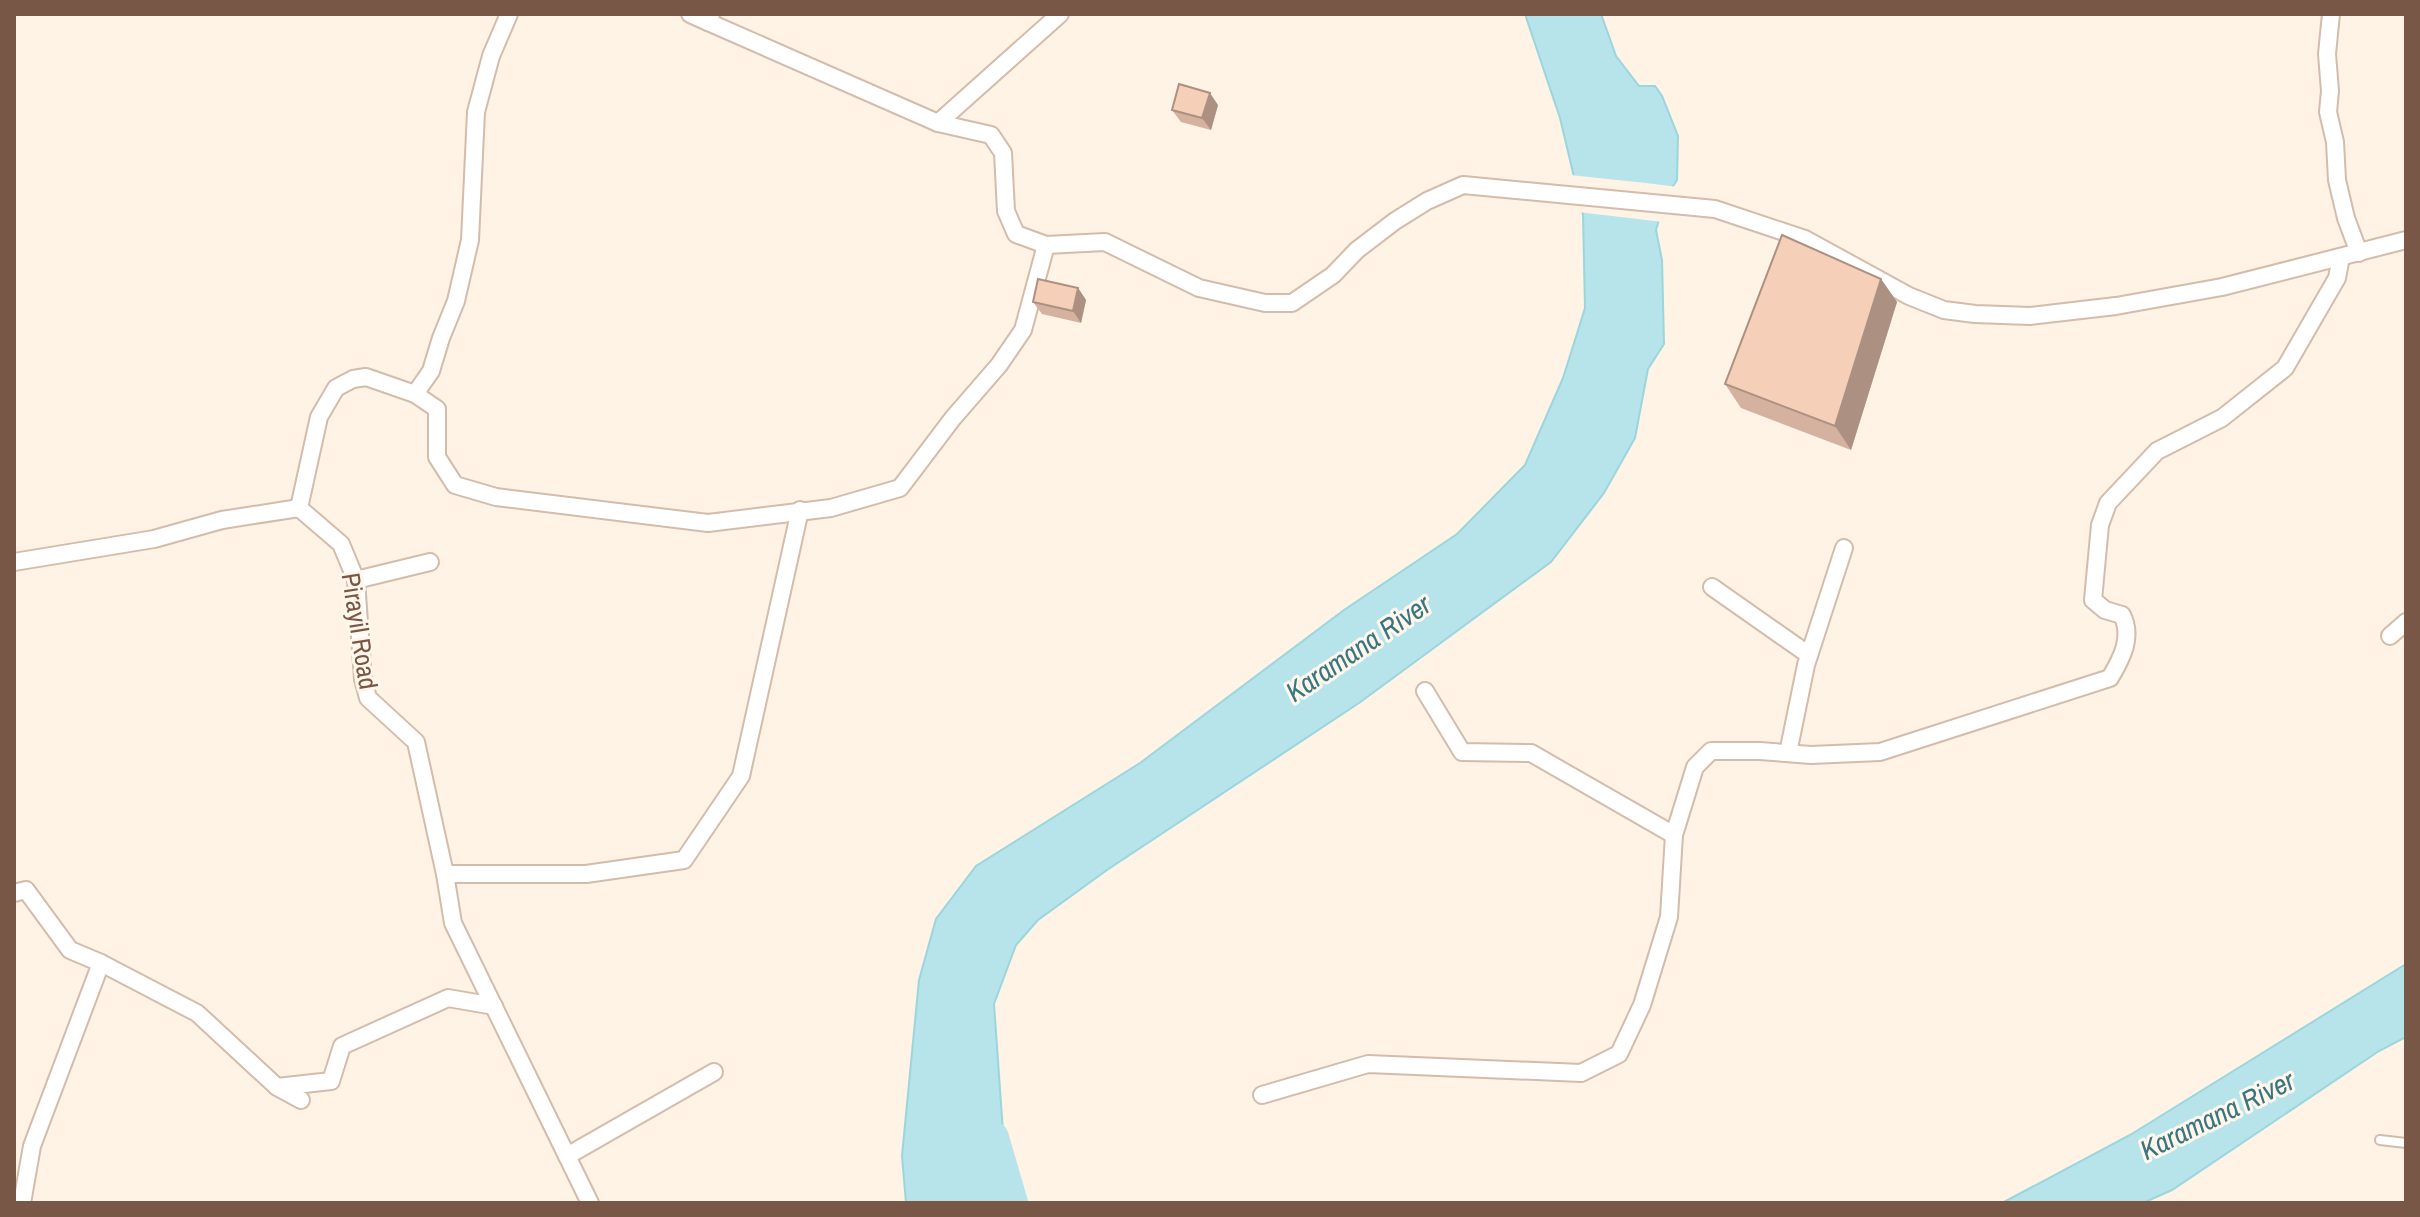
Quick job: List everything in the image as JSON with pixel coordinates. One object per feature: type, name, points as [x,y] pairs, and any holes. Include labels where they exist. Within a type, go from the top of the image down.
[{"type":"street","points":[[415,394],[431,371],[456,301],[470,240],[476,112],[491,56],[509,14]]},
{"type":"street","points":[[690,14],[710,18],[938,123],[991,135],[1003,153],[1006,211],[1016,234],[1046,245],[1105,242],[1199,288],[1265,303],[1292,303],[1333,275],[1357,250],[1395,221],[1427,201],[1463,185],[1715,209],[1805,239],[1921,301],[1944,310],[1975,314],[2030,316],[2116,306],[2222,287],[2406,240]]},
{"type":"street","points":[[938,123],[1060,14]]},
{"type":"street","points":[[2331,14],[2327,54],[2328,112],[2335,142],[2337,180],[2359,253]]},
{"type":"street","points":[[14,562],[154,539],[222,520],[299,508],[319,417],[336,388],[353,379],[366,377],[415,394],[437,409],[437,457],[455,485],[496,497],[708,523],[831,508],[900,488],[953,418],[999,365],[1023,330],[1046,245]]},
{"type":"street","points":[[1262,1095],[1368,1064],[1581,1073],[1619,1054],[1642,1005],[1669,917],[1674,835],[1695,767],[1711,751],[1811,755],[1880,752],[2110,678],[2128,639],[2122,615],[2105,610],[2093,600],[2100,525],[2108,503],[2157,451],[2222,418],[2285,368],[2337,278],[2341,257]]},
{"type":"street","name":"Pirayil Road","points":[[299,508],[341,544],[356,580],[363,679],[368,698],[416,742],[453,923],[590,1203]]},
{"type":"street","points":[[445,874],[586,874],[684,860],[741,776],[800,510]]},
{"type":"street","points":[[1788,753],[1809,655],[1844,548]]},
{"type":"street","points":[[356,580],[430,562]]},
{"type":"street","points":[[1712,587],[1809,655]]},
{"type":"street","points":[[2390,636],[2406,622]]},
{"type":"street","points":[[1425,691],[1462,752],[1531,753],[1674,835]]},
{"type":"street","points":[[14,893],[26,890],[70,950],[197,1013],[277,1087],[301,1100]]},
{"type":"street","points":[[22,1203],[32,1146],[101,963]]},
{"type":"street","points":[[277,1087],[331,1081],[342,1046],[448,998],[494,1006]]},
{"type":"street","points":[[567,1156],[714,1072]]},
{"type":"lane","points":[[2380,1140],[2406,1143]]},
{"type":"water","points":[[1525,14],[1601,14],[1616,56],[1639,86],[1655,86],[1678,136],[1677,180],[1665,199],[1656,230],[1662,260],[1664,344],[1648,369],[1635,438],[1604,493],[1551,562],[1359,703],[1107,870],[1038,920],[1016,945],[994,1004],[1008,1203],[906,1203],[902,1156],[919,980],[936,919],[976,866],[1140,763],[1344,610],[1457,534],[1525,465],[1563,378],[1585,308],[1583,215],[1560,118]]},
{"type":"water","points":[[2406,964],[2406,1037],[2379,1051],[2172,1190],[2143,1203],[2002,1203],[2130,1135]]},
{"type":"pier","points":[[1570,175],[1678,187],[1668,200],[1663,222],[1578,212]]},
{"type":"building","points":[[1179,84],[1210,93],[1202,118],[1172,110]]},
{"type":"building","points":[[1782,235],[1881,279],[1835,426],[1725,384]]},
{"type":"building","points":[[1038,279],[1078,288],[1073,311],[1033,302]]},
{"type":"waterway","name":"Karamana River","points":[[992,1138],[1011,1203]]}]
